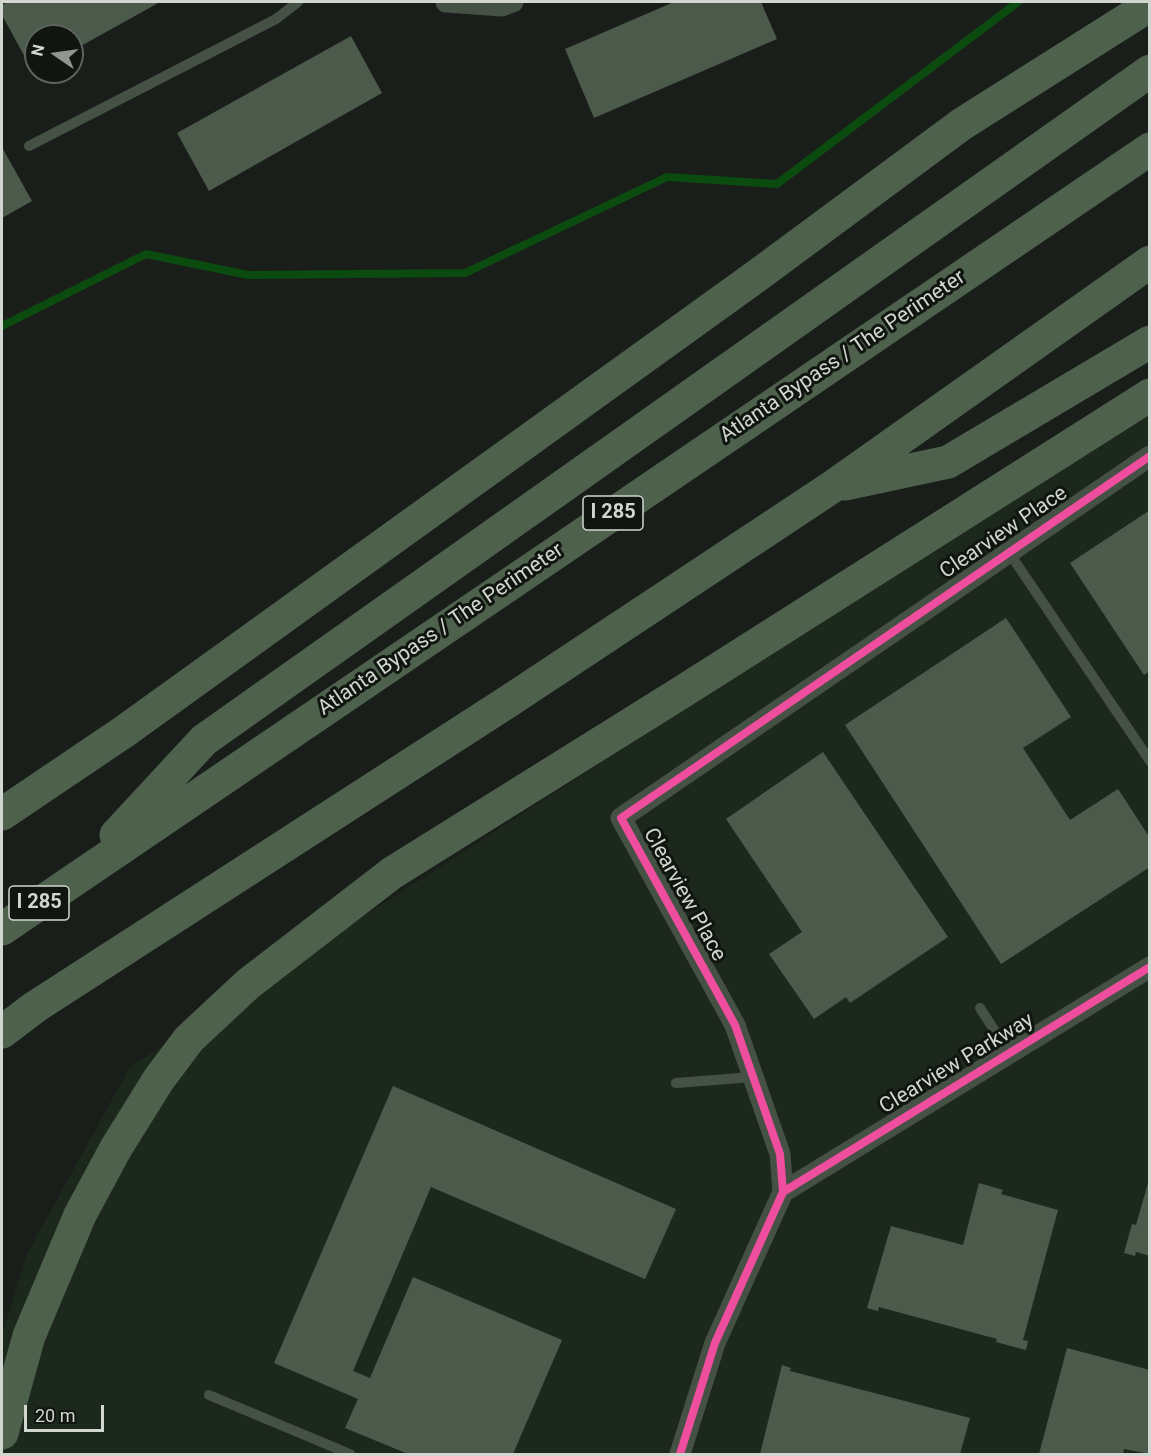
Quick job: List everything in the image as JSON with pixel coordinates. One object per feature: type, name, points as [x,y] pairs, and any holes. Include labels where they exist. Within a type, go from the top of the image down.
[{"type":"highway","points":[[2,814],[145,717],[758,275],[962,124],[1149,5]]},
{"type":"highway","points":[[76,877],[204,740],[1149,71]]},
{"type":"highway","name":"Atlanta Bypass / The Perimeter","points":[[2,929],[1149,149]]},
{"type":"highway","points":[[2,1032],[35,1007],[512,699],[832,487],[1149,261]]},
{"type":"highway","points":[[832,487],[948,462],[1149,342]]},
{"type":"highway","points":[[2,1433],[29,1336],[80,1215],[116,1148],[159,1079],[189,1039],[248,984],[392,873],[674,697],[1149,394]]},
{"type":"street","points":[[446,2],[502,6],[513,2]]},
{"type":"street","name":"Clearview Place","points":[[680,1455],[715,1343],[783,1192],[780,1154],[735,1025],[621,818],[1149,456]]},
{"type":"street","name":"Clearview Parkway","points":[[783,1192],[1149,967]]},
{"type":"lane","points":[[29,146],[276,20],[298,2]]},
{"type":"lane","points":[[1008,551],[1149,761]]},
{"type":"lane","points":[[980,1008],[1009,1053]]},
{"type":"lane","points":[[676,1083],[753,1077]]},
{"type":"lane","points":[[209,1395],[350,1455]]},
{"type":"shaded area","points":[[1149,409],[1149,1454],[2,1454],[2,1334],[27,1254],[130,1067]]},
{"type":"building","points":[[8,2],[160,2],[84,44],[84,24],[24,24],[24,55],[2,15],[2,5]]},
{"type":"building","points":[[674,2],[761,2],[777,39],[594,118],[565,49]]},
{"type":"building","points":[[351,36],[382,93],[209,191],[177,133]]},
{"type":"building","points":[[2,150],[32,201],[2,218]]},
{"type":"building","points":[[1150,510],[1150,671],[1144,675],[1070,563]]},
{"type":"building","points":[[1006,618],[1071,717],[1023,748],[1070,820],[1118,789],[1150,838],[1150,867],[1001,964],[845,725]]},
{"type":"building","points":[[823,752],[948,937],[850,1003],[846,997],[814,1019],[769,954],[802,932],[726,819]]},
{"type":"building","points":[[393,1086],[676,1209],[645,1279],[431,1187],[353,1371],[370,1378],[413,1277],[562,1340],[513,1454],[408,1454],[345,1428],[358,1399],[274,1363]]},
{"type":"building","points":[[1150,1176],[1150,1256],[1136,1252],[1135,1256],[1124,1253],[1132,1224],[1136,1225]]},
{"type":"building","points":[[979,1183],[1003,1190],[1001,1194],[1058,1210],[1023,1340],[1028,1341],[1026,1350],[996,1342],[997,1339],[879,1307],[878,1311],[867,1308],[891,1226],[963,1245]]},
{"type":"building","points":[[1067,1348],[1150,1370],[1150,1454],[1124,1449],[1123,1454],[1039,1454]]},
{"type":"building","points":[[782,1365],[791,1368],[790,1371],[970,1418],[960,1454],[760,1454]]},
{"type":"waterway","points":[[2,326],[146,254],[248,275],[465,273],[667,177],[777,184],[1018,2]]},
{"type":"cycle path","points":[[680,1454],[715,1343],[783,1192],[780,1154],[735,1025],[621,818],[1150,456]]},
{"type":"cycle path","points":[[783,1192],[1150,967]]}]
